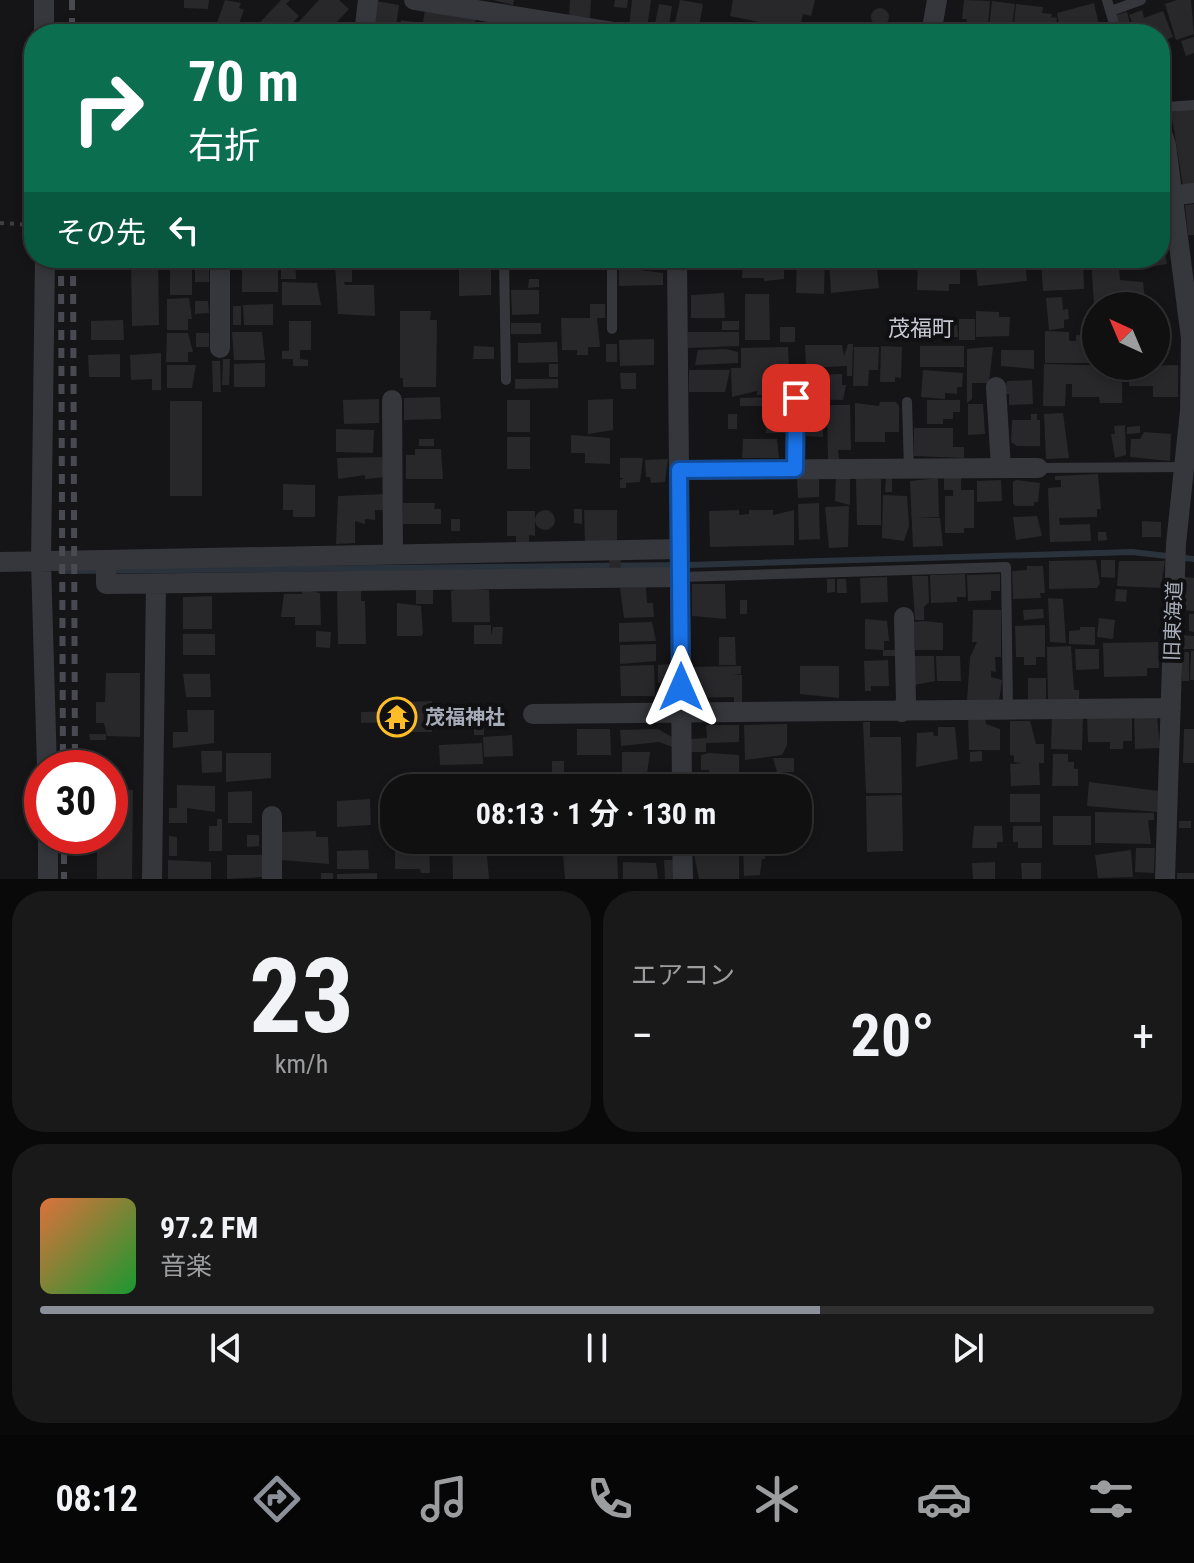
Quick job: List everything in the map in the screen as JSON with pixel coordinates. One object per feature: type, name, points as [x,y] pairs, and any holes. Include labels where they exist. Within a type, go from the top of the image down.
[{"type":"street","points":[[44,0],[44,24]]},
{"type":"street","points":[[365,24],[368,0]]},
{"type":"street","points":[[414,0],[564,24]]},
{"type":"street","points":[[933,24],[937,0]]},
{"type":"street","name":"旧東海道","points":[[1170,190],[1170,208]]},
{"type":"street","points":[[1171,196],[1194,193]]},
{"type":"street","name":"旧東海道","points":[[1165,879],[1171,708],[1188,472],[1192,338],[1170,240]]},
{"type":"street","points":[[45,268],[41,562],[46,750]]},
{"type":"street","points":[[220,268],[220,348]]},
{"type":"street","points":[[677,268],[682,774]]},
{"type":"street","points":[[996,387],[1001,468]]},
{"type":"street","points":[[392,400],[393,554]]},
{"type":"street","points":[[679,470],[1038,468]]},
{"type":"street","points":[[0,562],[106,567],[393,554],[680,563]]},
{"type":"street","points":[[106,567],[106,584],[156,584],[680,563]]},
{"type":"street","points":[[152,879],[156,584]]},
{"type":"street","points":[[902,712],[906,701],[904,617]]},
{"type":"street","points":[[533,714],[1171,708]]},
{"type":"street","points":[[272,816],[272,879]]},
{"type":"street","points":[[48,854],[48,879]]},
{"type":"street","points":[[682,854],[683,879]]},
{"type":"lane","points":[[1109,5],[1141,0]]},
{"type":"lane","points":[[1170,107],[1194,105]]},
{"type":"lane","points":[[504,268],[506,380]]},
{"type":"lane","points":[[612,268],[612,329]]},
{"type":"lane","points":[[795,469],[796,398]]},
{"type":"lane","points":[[907,402],[909,469]]},
{"type":"lane","points":[[1038,468],[1188,472]]},
{"type":"lane","points":[[680,563],[1006,567],[1008,711]]},
{"type":"path","points":[[0,223],[24,224]]},
{"type":"building","points":[[184,0],[209,0],[208,9],[184,8]]},
{"type":"building","points":[[225,0],[241,3],[239,8],[244,10],[239,24],[216,24]]},
{"type":"building","points":[[281,0],[290,0],[286,4],[299,16],[291,24],[259,24]]},
{"type":"building","points":[[319,0],[339,0],[349,9],[335,24],[297,24]]},
{"type":"building","points":[[493,0],[514,0],[513,5]]},
{"type":"building","points":[[570,0],[591,0],[590,18],[569,16]]},
{"type":"building","points":[[615,0],[628,0],[627,8],[614,7]]},
{"type":"building","points":[[632,0],[651,0],[648,24],[629,24]]},
{"type":"building","points":[[680,0],[703,4],[699,24],[675,24]]},
{"type":"building","points":[[733,0],[815,0],[811,16],[803,14],[800,24],[769,24],[730,16]]},
{"type":"building","points":[[964,0],[990,1],[988,24],[966,24],[967,19],[962,19]]},
{"type":"building","points":[[1191,0],[1194,34],[1176,40],[1165,4]]},
{"type":"building","points":[[376,1],[399,5],[396,24],[373,24]]},
{"type":"building","points":[[992,1],[1015,4],[1012,24],[990,24]]},
{"type":"building","points":[[1094,3],[1099,24],[1059,24],[1057,13]]},
{"type":"building","points":[[659,4],[672,6],[669,24],[655,24]]},
{"type":"building","points":[[1016,4],[1043,7],[1042,13],[1057,18],[1056,24],[1014,24]]},
{"type":"building","points":[[880,8],[888,14],[884,24],[876,24],[871,17]]},
{"type":"building","points":[[425,9],[476,17],[475,24],[423,24]]},
{"type":"building","points":[[1142,10],[1144,18],[1163,11],[1168,24],[1133,24],[1129,15]]},
{"type":"building","points":[[1127,12],[1130,24],[1119,24],[1116,15]]},
{"type":"building","points":[[1194,37],[1194,53],[1186,56],[1181,41]]},
{"type":"building","points":[[1194,109],[1194,184],[1183,186],[1171,112]]},
{"type":"building","points":[[1194,204],[1194,235],[1188,235],[1185,205]]},
{"type":"building","points":[[131,268],[158,268],[159,325],[132,326]]},
{"type":"building","points":[[195,268],[209,268],[209,282],[195,282]]},
{"type":"building","points":[[242,268],[278,268],[278,292],[242,292]]},
{"type":"building","points":[[281,268],[295,268],[296,279],[281,279]]},
{"type":"building","points":[[335,268],[352,268],[352,282],[344,282],[345,285],[374,285],[375,316],[338,314]]},
{"type":"building","points":[[459,268],[491,268],[491,295],[459,296]]},
{"type":"building","points":[[619,268],[663,273],[663,285],[619,286]]},
{"type":"building","points":[[742,268],[784,268],[784,279],[764,281],[764,278],[742,278]]},
{"type":"building","points":[[797,268],[825,268],[824,294],[796,293]]},
{"type":"building","points":[[829,268],[877,268],[879,288],[831,293]]},
{"type":"building","points":[[918,268],[960,268],[960,284],[949,284],[949,291],[917,290]]},
{"type":"building","points":[[976,268],[1026,268],[1027,281],[978,286]]},
{"type":"building","points":[[1042,268],[1083,268],[1084,289],[1043,291]]},
{"type":"building","points":[[1092,268],[1119,268],[1120,280],[1143,282],[1144,292],[1093,292]]},
{"type":"building","points":[[170,269],[192,269],[192,295],[170,295]]},
{"type":"building","points":[[529,279],[539,279],[539,287],[528,288]]},
{"type":"building","points":[[282,282],[317,283],[321,305],[282,305]]},
{"type":"building","points":[[511,290],[539,290],[539,314],[512,315]]},
{"type":"building","points":[[724,293],[725,318],[691,318],[691,295]]},
{"type":"building","points":[[745,294],[769,294],[770,340],[745,340]]},
{"type":"building","points":[[1062,297],[1063,310],[1068,309],[1069,319],[1064,320],[1064,328],[1049,330],[1046,298]]},
{"type":"building","points":[[189,298],[192,319],[188,319],[188,330],[167,330],[167,299]]},
{"type":"building","points":[[195,301],[208,301],[209,313],[195,314]]},
{"type":"building","points":[[273,304],[273,325],[244,325],[243,305]]},
{"type":"building","points":[[590,304],[605,304],[605,318],[597,318],[600,347],[588,347],[588,355],[577,355],[577,350],[562,350],[561,318],[590,318]]},
{"type":"building","points":[[233,306],[241,306],[241,325],[233,325]]},
{"type":"building","points":[[400,311],[431,311],[430,320],[437,320],[436,387],[403,387],[403,378],[400,378]]},
{"type":"building","points":[[976,311],[999,312],[999,317],[1010,317],[1009,336],[976,337]]},
{"type":"building","points":[[959,319],[975,319],[975,340],[959,340]]},
{"type":"building","points":[[123,320],[124,340],[91,340],[91,321]]},
{"type":"building","points":[[289,321],[311,321],[311,350],[300,350],[300,359],[308,360],[308,366],[293,366],[293,359],[282,359],[282,351],[289,351]]},
{"type":"building","points":[[722,321],[739,321],[739,330],[722,330]]},
{"type":"building","points":[[923,322],[957,322],[958,337],[923,337]]},
{"type":"building","points":[[511,323],[541,323],[541,334],[511,334]]},
{"type":"building","points":[[780,327],[795,327],[795,342],[780,342]]},
{"type":"building","points":[[1045,331],[1069,332],[1069,341],[1076,341],[1076,335],[1082,334],[1082,363],[1045,363]]},
{"type":"building","points":[[232,332],[262,332],[265,360],[234,360]]},
{"type":"building","points":[[688,332],[739,332],[739,346],[688,348]]},
{"type":"building","points":[[167,333],[188,333],[193,352],[188,352],[188,362],[166,362]]},
{"type":"building","points":[[196,333],[209,333],[209,347],[196,347]]},
{"type":"building","points":[[654,339],[654,365],[620,366],[619,340]]},
{"type":"building","points":[[557,342],[558,362],[518,363],[518,343]]},
{"type":"building","points":[[606,344],[617,344],[617,362],[606,362]]},
{"type":"building","points":[[848,344],[853,344],[852,376],[847,376],[847,366],[806,368],[805,345],[842,345],[844,356]]},
{"type":"building","points":[[474,346],[494,347],[494,359],[473,359]]},
{"type":"building","points":[[881,346],[902,347],[901,378],[895,377],[895,382],[880,382]]},
{"type":"building","points":[[920,346],[964,346],[964,367],[920,367]]},
{"type":"building","points":[[788,347],[789,366],[767,366],[772,370],[773,395],[757,395],[757,391],[732,397],[731,368],[741,368],[741,348]]},
{"type":"building","points":[[854,347],[879,347],[878,370],[869,370],[868,386],[853,386]]},
{"type":"building","points":[[993,347],[989,383],[972,383],[972,399],[967,403],[967,349]]},
{"type":"building","points":[[698,350],[738,352],[738,363],[695,365]]},
{"type":"building","points":[[1001,350],[1034,350],[1034,369],[1001,366]]},
{"type":"building","points":[[161,353],[161,390],[152,390],[152,379],[131,380],[130,355]]},
{"type":"building","points":[[120,354],[120,377],[89,377],[88,355]]},
{"type":"building","points":[[223,359],[230,359],[229,385],[222,385]]},
{"type":"building","points":[[212,361],[220,361],[221,392],[213,392]]},
{"type":"building","points":[[265,363],[265,387],[234,387],[234,364]]},
{"type":"building","points":[[549,364],[558,364],[558,377],[549,377]]},
{"type":"building","points":[[1044,364],[1082,365],[1082,380],[1122,380],[1122,403],[1100,403],[1099,397],[1072,397],[1072,384],[1066,384],[1065,406],[1043,406]]},
{"type":"building","points":[[167,365],[196,365],[192,388],[167,388]]},
{"type":"building","points":[[1170,365],[1178,365],[1178,397],[1153,397],[1153,386],[1129,386],[1129,380],[1170,380]]},
{"type":"building","points":[[689,370],[730,370],[725,392],[689,392]]},
{"type":"building","points":[[923,370],[963,373],[962,387],[957,387],[957,394],[945,393],[945,399],[921,397]]},
{"type":"building","points":[[779,371],[791,371],[791,378],[779,378]]},
{"type":"building","points":[[620,373],[636,373],[636,389],[621,389]]},
{"type":"building","points":[[842,374],[842,385],[846,385],[843,400],[804,399],[804,384],[809,384],[809,375]]},
{"type":"building","points":[[515,379],[558,379],[558,388],[515,389]]},
{"type":"building","points":[[1032,380],[1033,404],[1009,405],[1009,394],[1004,394],[1007,381]]},
{"type":"building","points":[[773,393],[779,393],[780,406],[740,406],[740,398],[774,397]]},
{"type":"building","points":[[440,397],[441,419],[404,420],[404,398]]},
{"type":"building","points":[[379,399],[379,423],[344,424],[343,400]]},
{"type":"building","points":[[613,399],[613,430],[588,434],[588,400]]},
{"type":"building","points":[[507,400],[530,400],[530,432],[507,432]]},
{"type":"building","points":[[927,400],[960,400],[960,412],[953,412],[953,419],[943,419],[943,424],[927,424]]},
{"type":"building","points":[[170,401],[202,401],[202,496],[170,496]]},
{"type":"building","points":[[880,402],[896,402],[899,406],[899,432],[885,432],[885,442],[855,442],[855,403],[879,406]]},
{"type":"building","points":[[968,404],[983,404],[985,434],[968,435]]},
{"type":"building","points":[[804,405],[824,406],[823,437],[806,436]]},
{"type":"building","points":[[827,405],[850,405],[851,450],[838,450],[839,459],[828,460]]},
{"type":"building","points":[[789,410],[789,433],[766,433],[765,411]]},
{"type":"building","points":[[1063,413],[1069,458],[1046,459],[1044,414]]},
{"type":"building","points":[[728,414],[737,414],[737,429],[728,429]]},
{"type":"building","points":[[1031,414],[1037,414],[1037,420],[1040,420],[1040,446],[1017,446],[1011,442],[1012,420],[1031,420]]},
{"type":"building","points":[[1125,425],[1126,455],[1115,458],[1111,434],[1115,434],[1114,426]]},
{"type":"building","points":[[1140,426],[1140,433],[1127,434],[1127,427]]},
{"type":"building","points":[[914,428],[953,428],[953,447],[964,447],[964,458],[914,456]]},
{"type":"building","points":[[336,429],[374,430],[373,453],[336,452]]},
{"type":"building","points":[[1144,432],[1171,434],[1170,461],[1130,457],[1131,439],[1140,439]]},
{"type":"building","points":[[571,435],[610,438],[610,464],[585,463],[585,453],[571,453]]},
{"type":"building","points":[[507,437],[530,437],[530,469],[507,469]]},
{"type":"building","points":[[419,439],[434,439],[434,446],[419,446]]},
{"type":"building","points":[[743,439],[777,439],[779,458],[742,458]]},
{"type":"building","points":[[415,449],[441,449],[443,479],[406,479],[406,455],[415,455]]},
{"type":"building","points":[[384,457],[385,477],[365,479],[365,475],[338,479],[337,458]]},
{"type":"building","points":[[620,458],[643,458],[640,482],[626,483],[626,488],[620,488],[620,480],[624,478],[620,478]]},
{"type":"building","points":[[668,459],[665,482],[651,483],[650,477],[646,477],[645,460]]},
{"type":"building","points":[[1098,474],[1101,509],[1097,509],[1097,517],[1059,518],[1060,525],[1090,524],[1091,541],[1050,542],[1048,488],[1061,487],[1061,480],[1055,480],[1055,476]]},
{"type":"building","points":[[944,476],[961,476],[961,490],[974,490],[974,528],[964,528],[964,533],[945,533],[945,496],[953,496],[953,490],[944,490]]},
{"type":"building","points":[[819,478],[819,497],[798,498],[797,479]]},
{"type":"building","points":[[836,478],[850,478],[850,505],[835,501]]},
{"type":"building","points":[[886,478],[892,478],[892,492],[885,492]]},
{"type":"building","points":[[938,478],[939,517],[915,518],[940,518],[943,546],[913,547],[910,481]]},
{"type":"building","points":[[856,479],[881,479],[881,525],[857,525]]},
{"type":"building","points":[[1001,480],[1002,501],[977,502],[977,481]]},
{"type":"building","points":[[1013,482],[1040,483],[1038,502],[1034,502],[1034,506],[1016,506],[1013,503]]},
{"type":"building","points":[[283,484],[315,485],[315,517],[293,517],[293,510],[283,510]]},
{"type":"building","points":[[385,494],[385,510],[375,510],[375,520],[365,519],[365,524],[355,521],[355,543],[336,544],[338,496]]},
{"type":"building","points":[[883,495],[907,496],[909,526],[904,541],[882,538]]},
{"type":"building","points":[[403,503],[435,503],[434,509],[441,509],[441,524],[403,524]]},
{"type":"building","points":[[819,503],[820,539],[799,540],[798,504]]},
{"type":"building","points":[[849,506],[848,547],[829,548],[825,507]]},
{"type":"building","points":[[574,509],[582,509],[582,524],[574,523]]},
{"type":"building","points":[[545,510],[552,513],[555,520],[552,527],[545,530],[538,527],[535,520],[538,513]]},
{"type":"building","points":[[584,510],[617,510],[617,543],[585,543]]},
{"type":"building","points":[[739,510],[739,515],[749,514],[749,510],[773,510],[773,515],[794,510],[794,545],[710,547],[709,511]]},
{"type":"building","points":[[507,511],[535,511],[535,536],[529,535],[529,544],[516,544],[516,536],[507,536]]},
{"type":"building","points":[[1037,516],[1042,536],[1016,540],[1013,517]]},
{"type":"building","points":[[451,519],[460,519],[460,531],[451,531]]},
{"type":"building","points":[[1142,521],[1161,522],[1161,537],[1142,537]]},
{"type":"building","points":[[1098,532],[1106,532],[1107,540],[1098,541]]},
{"type":"building","points":[[621,558],[621,569],[610,570],[609,559]]},
{"type":"building","points":[[1096,560],[1100,583],[1097,588],[1049,589],[1049,561]]},
{"type":"building","points":[[1101,560],[1115,560],[1115,578],[1101,577]]},
{"type":"building","points":[[1119,561],[1165,561],[1161,588],[1117,586]]},
{"type":"building","points":[[1027,566],[1043,566],[1045,593],[1040,593],[1041,598],[1013,599],[1012,571],[1027,570]]},
{"type":"building","points":[[965,574],[966,597],[957,597],[957,602],[931,603],[930,575]]},
{"type":"building","points":[[1000,574],[1000,591],[991,591],[991,600],[968,601],[967,575]]},
{"type":"building","points":[[912,576],[928,576],[929,602],[924,607],[924,620],[915,620]]},
{"type":"building","points":[[887,577],[888,602],[861,603],[860,578]]},
{"type":"building","points":[[1185,577],[1194,578],[1194,611],[1182,610]]},
{"type":"building","points":[[827,579],[835,579],[835,592],[827,593]]},
{"type":"building","points":[[837,579],[846,579],[847,593],[837,593]]},
{"type":"building","points":[[692,584],[725,584],[726,619],[692,616]]},
{"type":"building","points":[[416,587],[433,587],[433,604],[416,604]]},
{"type":"building","points":[[646,587],[647,603],[653,603],[654,617],[624,618],[620,588]]},
{"type":"building","points":[[460,588],[489,590],[490,622],[452,622],[451,591]]},
{"type":"building","points":[[302,589],[320,593],[321,625],[295,625],[295,617],[281,617],[284,594],[302,594]]},
{"type":"building","points":[[337,589],[361,589],[361,601],[365,601],[366,644],[338,644]]},
{"type":"building","points":[[1116,589],[1127,590],[1126,602],[1115,601]]},
{"type":"building","points":[[212,596],[212,629],[183,629],[183,597]]},
{"type":"building","points":[[1048,598],[1063,599],[1066,643],[1050,642]]},
{"type":"building","points":[[740,600],[747,600],[747,614],[740,614]]},
{"type":"building","points":[[397,603],[421,606],[421,636],[397,636]]},
{"type":"building","points":[[1043,609],[1044,618],[1024,620],[1023,610]]},
{"type":"building","points":[[973,610],[1001,610],[1001,657],[995,657],[996,672],[991,671],[991,677],[1002,680],[999,701],[967,701],[970,657],[977,642],[972,642]]},
{"type":"building","points":[[1189,614],[1194,614],[1194,632],[1189,631]]},
{"type":"building","points":[[1099,618],[1115,620],[1113,639],[1097,637]]},
{"type":"building","points":[[865,619],[887,621],[889,641],[884,641],[884,650],[865,649]]},
{"type":"building","points":[[652,622],[656,641],[619,642],[619,623]]},
{"type":"building","points":[[914,622],[943,623],[943,650],[915,650]]},
{"type":"building","points":[[474,625],[491,625],[491,636],[493,627],[503,627],[502,644],[474,644]]},
{"type":"building","points":[[1045,625],[1045,657],[1036,657],[1036,665],[1024,665],[1024,657],[1016,657],[1015,626]]},
{"type":"building","points":[[1080,627],[1095,627],[1095,645],[1069,644],[1069,631],[1080,630]]},
{"type":"building","points":[[316,631],[331,632],[330,648],[316,647]]},
{"type":"building","points":[[183,634],[215,634],[215,655],[183,655]]},
{"type":"building","points":[[1182,635],[1194,636],[1194,649],[1182,649]]},
{"type":"building","points":[[719,637],[735,637],[736,665],[719,665]]},
{"type":"building","points":[[1158,642],[1159,668],[1147,668],[1147,676],[1104,677],[1103,643]]},
{"type":"building","points":[[656,644],[656,661],[620,664],[620,645]]},
{"type":"building","points":[[1071,646],[1074,690],[1079,690],[1079,699],[1048,699],[1047,647]]},
{"type":"building","points":[[1075,649],[1099,649],[1099,669],[1076,670]]},
{"type":"building","points":[[883,650],[897,650],[897,656],[883,656]]},
{"type":"building","points":[[1191,651],[1194,651],[1194,680],[1190,680]]},
{"type":"building","points":[[1182,652],[1189,652],[1189,681],[1182,681]]},
{"type":"building","points":[[913,656],[934,656],[935,681],[914,685]]},
{"type":"building","points":[[936,656],[960,656],[961,681],[937,681]]},
{"type":"building","points":[[888,660],[889,686],[871,686],[871,691],[865,691],[864,661]]},
{"type":"building","points":[[670,664],[670,682],[658,683],[658,665]]},
{"type":"building","points":[[654,665],[655,696],[621,696],[620,666]]},
{"type":"building","points":[[741,666],[741,674],[733,675],[742,675],[742,705],[734,705],[734,697],[690,698],[690,667]]},
{"type":"building","points":[[800,666],[839,666],[839,698],[800,694]]},
{"type":"building","points":[[106,673],[140,673],[140,737],[107,736],[104,723],[96,723],[96,702],[105,702]]},
{"type":"building","points":[[183,674],[210,674],[211,697],[186,697]]},
{"type":"building","points":[[1028,678],[1046,678],[1046,704],[1028,704]]},
{"type":"building","name":"茂福神社","points":[[432,701],[432,732],[408,732],[408,724],[403,722],[361,723],[361,712],[402,711],[407,709],[407,702]]},
{"type":"building","points":[[187,710],[214,710],[214,743],[173,748],[173,732],[188,732]]},
{"type":"building","points":[[1132,715],[1132,741],[1123,741],[1123,749],[1110,749],[1110,742],[1088,742],[1087,716]]},
{"type":"building","points":[[1052,716],[1083,717],[1082,750],[1051,749]]},
{"type":"building","points":[[1134,716],[1157,716],[1160,748],[1135,749]]},
{"type":"building","points":[[968,718],[985,718],[986,724],[1000,729],[1000,750],[969,750]]},
{"type":"building","points":[[1010,721],[1030,721],[1036,744],[1044,744],[1044,763],[1039,763],[1040,785],[1011,786],[1010,764],[1023,763],[1014,762],[1014,756],[1010,755]]},
{"type":"building","points":[[863,722],[870,722],[870,737],[901,737],[902,793],[866,793]]},
{"type":"building","points":[[787,724],[787,745],[782,755],[745,760],[744,725]]},
{"type":"building","points":[[706,725],[739,725],[739,742],[706,743],[706,752],[691,752],[691,739],[707,738]]},
{"type":"building","points":[[484,726],[484,735],[474,735],[474,727]]},
{"type":"building","points":[[938,727],[955,727],[958,759],[916,767],[917,733],[933,732],[934,736],[938,736]]},
{"type":"building","points":[[577,729],[610,729],[611,755],[577,755]]},
{"type":"building","points":[[658,729],[672,737],[672,747],[659,742],[621,746],[620,730]]},
{"type":"building","points":[[1184,729],[1194,729],[1194,763],[1183,763]]},
{"type":"building","points":[[89,734],[106,734],[106,740],[90,740]]},
{"type":"building","points":[[512,735],[513,756],[484,757],[483,737]]},
{"type":"building","points":[[482,743],[483,764],[440,765],[439,745]]},
{"type":"building","points":[[201,751],[222,751],[222,772],[202,773]]},
{"type":"building","points":[[982,751],[982,761],[970,762],[970,752]]},
{"type":"building","points":[[622,752],[650,752],[647,774],[622,774]]},
{"type":"building","points":[[226,753],[271,753],[271,778],[226,782]]},
{"type":"building","points":[[1053,754],[1068,754],[1068,762],[1074,762],[1074,769],[1078,769],[1078,786],[1052,786]]},
{"type":"building","points":[[701,755],[739,755],[739,774],[709,774],[709,770],[701,770]]},
{"type":"building","points":[[773,758],[794,758],[794,772],[777,772]]},
{"type":"building","points":[[552,761],[564,761],[564,774],[552,774]]},
{"type":"building","points":[[1089,782],[1159,791],[1157,812],[1087,806]]},
{"type":"building","points":[[177,785],[215,786],[215,812],[187,808],[187,823],[169,823],[169,808],[177,808]]},
{"type":"building","points":[[128,790],[133,790],[132,879],[97,879],[97,854],[128,854]]},
{"type":"building","points":[[252,791],[252,823],[228,823],[228,792]]},
{"type":"building","points":[[1010,794],[1040,794],[1040,822],[1010,822]]},
{"type":"building","points":[[902,795],[903,851],[867,852],[866,796]]},
{"type":"building","points":[[370,799],[371,825],[337,827],[337,801]]},
{"type":"building","points":[[1095,812],[1154,813],[1154,820],[1148,820],[1151,844],[1095,843]]},
{"type":"building","points":[[1053,816],[1091,816],[1091,845],[1053,845]]},
{"type":"building","points":[[217,819],[222,819],[222,851],[209,851],[209,826],[217,826]]},
{"type":"building","points":[[1179,821],[1191,821],[1191,828],[1179,828]]},
{"type":"building","points":[[974,826],[1002,826],[1003,842],[997,842],[997,848],[972,848]]},
{"type":"building","points":[[1013,826],[1042,826],[1042,848],[1018,848],[1018,842],[1013,842]]},
{"type":"building","points":[[316,831],[316,837],[328,837],[329,864],[282,860],[282,832]]},
{"type":"building","points":[[247,835],[259,835],[259,846],[247,847]]},
{"type":"building","points":[[169,836],[177,837],[177,856],[169,856]]},
{"type":"building","points":[[1136,848],[1155,848],[1154,873],[1135,872]]},
{"type":"building","points":[[368,850],[369,869],[337,869],[337,851]]},
{"type":"building","points":[[1131,850],[1133,877],[1098,878],[1095,855]]},
{"type":"building","points":[[395,854],[429,854],[430,873],[421,873],[420,869],[395,869]]},
{"type":"building","points":[[452,854],[487,854],[489,879],[453,879]]},
{"type":"building","points":[[563,854],[617,854],[618,879],[565,879]]},
{"type":"building","points":[[694,854],[739,854],[739,879],[699,879]]},
{"type":"building","points":[[743,854],[765,854],[760,875],[744,876]]},
{"type":"building","points":[[227,855],[263,855],[263,877],[227,879]]},
{"type":"building","points":[[168,860],[211,862],[211,879],[168,879]]},
{"type":"building","points":[[664,860],[673,860],[673,879],[665,879]]},
{"type":"building","points":[[623,862],[656,863],[658,879],[623,879]]},
{"type":"building","points":[[995,862],[995,879],[973,879],[972,863]]},
{"type":"building","points":[[1021,863],[1041,863],[1041,879],[1022,879]]},
{"type":"building","points":[[321,873],[333,873],[333,879],[321,879]]},
{"type":"building","points":[[377,873],[377,879],[337,879],[337,874]]},
{"type":"building","points":[[1177,873],[1194,873],[1194,879],[1177,879]]},
{"type":"waterway","points":[[61,571],[688,565],[1132,552],[1194,559]]},
{"type":"railway","points":[[72,0],[72,24]]},
{"type":"railway","points":[[61,268],[63,750]]},
{"type":"railway","points":[[73,268],[75,750]]},
{"type":"railway","points":[[64,854],[64,879]]},
{"type":"place","name":"茂福神社","points":[[397,717]]},
{"type":"district","name":"茂福町","points":[[921,328]]},
{"type":"route","points":[[681,687],[679,470],[795,469],[796,398]]}]
